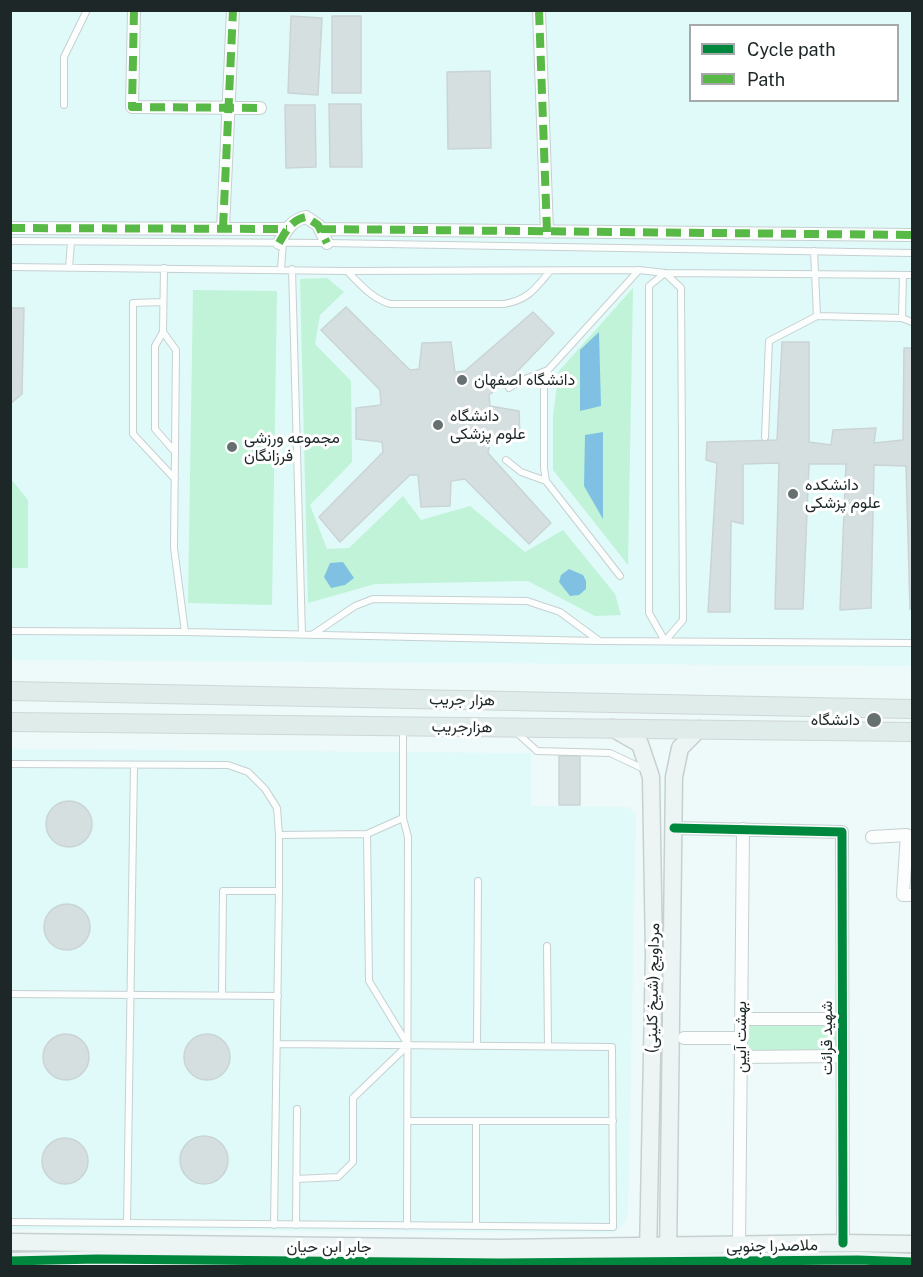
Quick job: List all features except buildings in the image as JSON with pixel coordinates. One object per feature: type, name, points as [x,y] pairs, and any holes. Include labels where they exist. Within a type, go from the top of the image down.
[{"type":"main road","name":"هزار جریب","points":[[10,691],[912,709]]},
{"type":"main road","name":"هزارجریب","points":[[10,722],[912,732]]},
{"type":"street","points":[[134,10],[132,107],[260,108]]},
{"type":"street","points":[[224,228],[233,10]]},
{"type":"street","points":[[539,10],[547,232]]},
{"type":"street","points":[[281,243],[287,229],[297,219],[306,217],[321,230],[327,243]]},
{"type":"street","points":[[10,228],[287,229]]},
{"type":"street","points":[[321,230],[912,235]]},
{"type":"street","name":"مرداویج (شیخ کلینی)","points":[[612,728],[640,744],[651,777],[654,954],[648,1259]]},
{"type":"street","name":"مرداویج (شیخ کلینی)","points":[[668,1259],[674,777],[680,748],[699,729]]},
{"type":"street","points":[[674,828],[742,829]]},
{"type":"street","name":"شهید قرائت","points":[[742,829],[842,832],[843,1243]]},
{"type":"street","name":"بهشت آیین","points":[[739,1245],[742,829]]},
{"type":"street","points":[[872,837],[907,835],[903,895],[912,895]]},
{"type":"street","points":[[654,954],[672,955]]},
{"type":"street","points":[[741,1019],[842,1019]]},
{"type":"street","points":[[684,1038],[741,1038]]},
{"type":"street","points":[[741,1057],[842,1056]]},
{"type":"street","name":"جابر ابن حیان","points":[[10,1242],[97,1256],[232,1264],[368,1258]]},
{"type":"street","name":"ملاصدرا جنوبی","points":[[668,1259],[739,1245],[912,1244]]},
{"type":"street","name":"جابر ابن حیان","points":[[10,1261],[97,1256],[668,1259]]},
{"type":"street","name":"ملاصدرا جنوبی","points":[[668,1259],[769,1264],[912,1262]]},
{"type":"lane","points":[[64,105],[64,57],[87,10]]},
{"type":"lane","points":[[10,241],[327,243],[912,253]]},
{"type":"lane","points":[[69,268],[71,242]]},
{"type":"lane","points":[[281,243],[281,269]]},
{"type":"lane","points":[[813,250],[816,316]]},
{"type":"lane","points":[[10,267],[347,271],[639,270],[665,273],[912,275]]},
{"type":"lane","points":[[164,268],[163,332],[155,346],[155,429],[175,452]]},
{"type":"lane","points":[[292,269],[302,635]]},
{"type":"lane","points":[[620,576],[546,481],[544,383],[548,370],[639,270]]},
{"type":"lane","points":[[347,271],[377,300],[390,304],[517,302],[528,296],[550,271]]},
{"type":"lane","points":[[665,273],[681,288],[683,620],[665,641]]},
{"type":"lane","points":[[665,273],[649,286],[649,614],[665,641]]},
{"type":"lane","points":[[902,318],[903,274]]},
{"type":"lane","points":[[163,302],[133,303],[133,434],[175,479]]},
{"type":"lane","points":[[765,437],[769,341],[816,316],[902,318],[912,322]]},
{"type":"lane","points":[[163,332],[176,350],[174,548],[186,632]]},
{"type":"lane","points":[[509,388],[548,370]]},
{"type":"lane","points":[[506,460],[521,472],[546,481]]},
{"type":"lane","points":[[312,635],[355,606],[373,599],[480,601],[527,602],[560,612],[598,641]]},
{"type":"lane","points":[[10,631],[186,632],[598,641],[912,643]]},
{"type":"lane","points":[[403,726],[403,818],[408,837],[407,1226]]},
{"type":"lane","points":[[511,727],[537,751],[610,753],[648,770]]},
{"type":"lane","points":[[10,764],[228,765],[248,772],[265,789],[277,808],[279,891],[274,1225]]},
{"type":"lane","points":[[127,1223],[134,765]]},
{"type":"lane","points":[[279,835],[367,834],[403,818]]},
{"type":"lane","points":[[367,834],[369,981],[408,1045]]},
{"type":"lane","points":[[477,1046],[478,881]]},
{"type":"lane","points":[[222,995],[223,891],[279,891]]},
{"type":"lane","points":[[547,946],[548,1046]]},
{"type":"lane","points":[[10,994],[278,996]]},
{"type":"lane","points":[[10,1222],[613,1227],[612,1047],[277,1044]]},
{"type":"lane","points":[[296,1179],[338,1177],[353,1162],[354,1098],[408,1045]]},
{"type":"lane","points":[[296,1225],[297,1109]]},
{"type":"lane","points":[[408,1121],[613,1121]]},
{"type":"lane","points":[[476,1121],[476,1227]]},
{"type":"shaded area","name":"دانشگاه اصفهان","points":[[11,11],[912,11],[912,666],[11,660]]},
{"type":"shaded area","points":[[11,749],[531,753],[531,806],[628,807],[636,814],[628,1214],[624,1224],[613,1233],[11,1229]]},
{"type":"green space","points":[[327,278],[344,292],[320,315],[315,344],[351,381],[352,462],[310,505],[327,549],[349,548],[403,496],[421,520],[470,506],[525,552],[563,530],[615,594],[621,615],[595,616],[528,581],[375,584],[308,603],[300,279]]},
{"type":"green space","points":[[633,288],[628,565],[553,470],[553,416],[559,371]]},
{"type":"green space","name":"مجموعه ورزشی فرزانگان","points":[[193,290],[277,291],[272,605],[188,603]]},
{"type":"green space","points":[[11,479],[28,500],[28,568],[11,568]]},
{"type":"green space","points":[[741,1019],[842,1019],[842,1056],[741,1057]]},
{"type":"water","points":[[599,332],[601,406],[580,411],[580,350]]},
{"type":"water","points":[[603,432],[603,519],[584,486],[585,435]]},
{"type":"water","points":[[343,562],[354,578],[345,585],[331,588],[324,577],[330,563]]},
{"type":"water","points":[[569,569],[583,575],[586,581],[586,589],[579,595],[570,596],[559,582],[561,575]]},
{"type":"marked path","points":[[134,10],[132,107],[260,108]]},
{"type":"marked path","points":[[223,228],[233,10]]},
{"type":"marked path","points":[[539,10],[547,232]]},
{"type":"marked path","points":[[279,243],[293,223],[306,217],[318,225],[327,243]]},
{"type":"marked path","points":[[10,228],[287,229]]},
{"type":"marked path","points":[[321,229],[912,235]]},
{"type":"cycle path","points":[[674,828],[842,832],[843,1243]]},
{"type":"cycle path","points":[[10,1261],[97,1259],[500,1263],[858,1260],[912,1262]]},
{"type":"place","name":"دانشگاه اصفهان","points":[[462,380]]},
{"type":"place","name":"دانشگاه علوم پزشکی","points":[[438,425]]},
{"type":"place","name":"مجموعه ورزشی فرزانگان","points":[[232,447]]},
{"type":"place","name":"دانشکده علوم پزشکی","points":[[793,494]]},
{"type":"place","name":"دانشگاه","points":[[874,720]]}]
